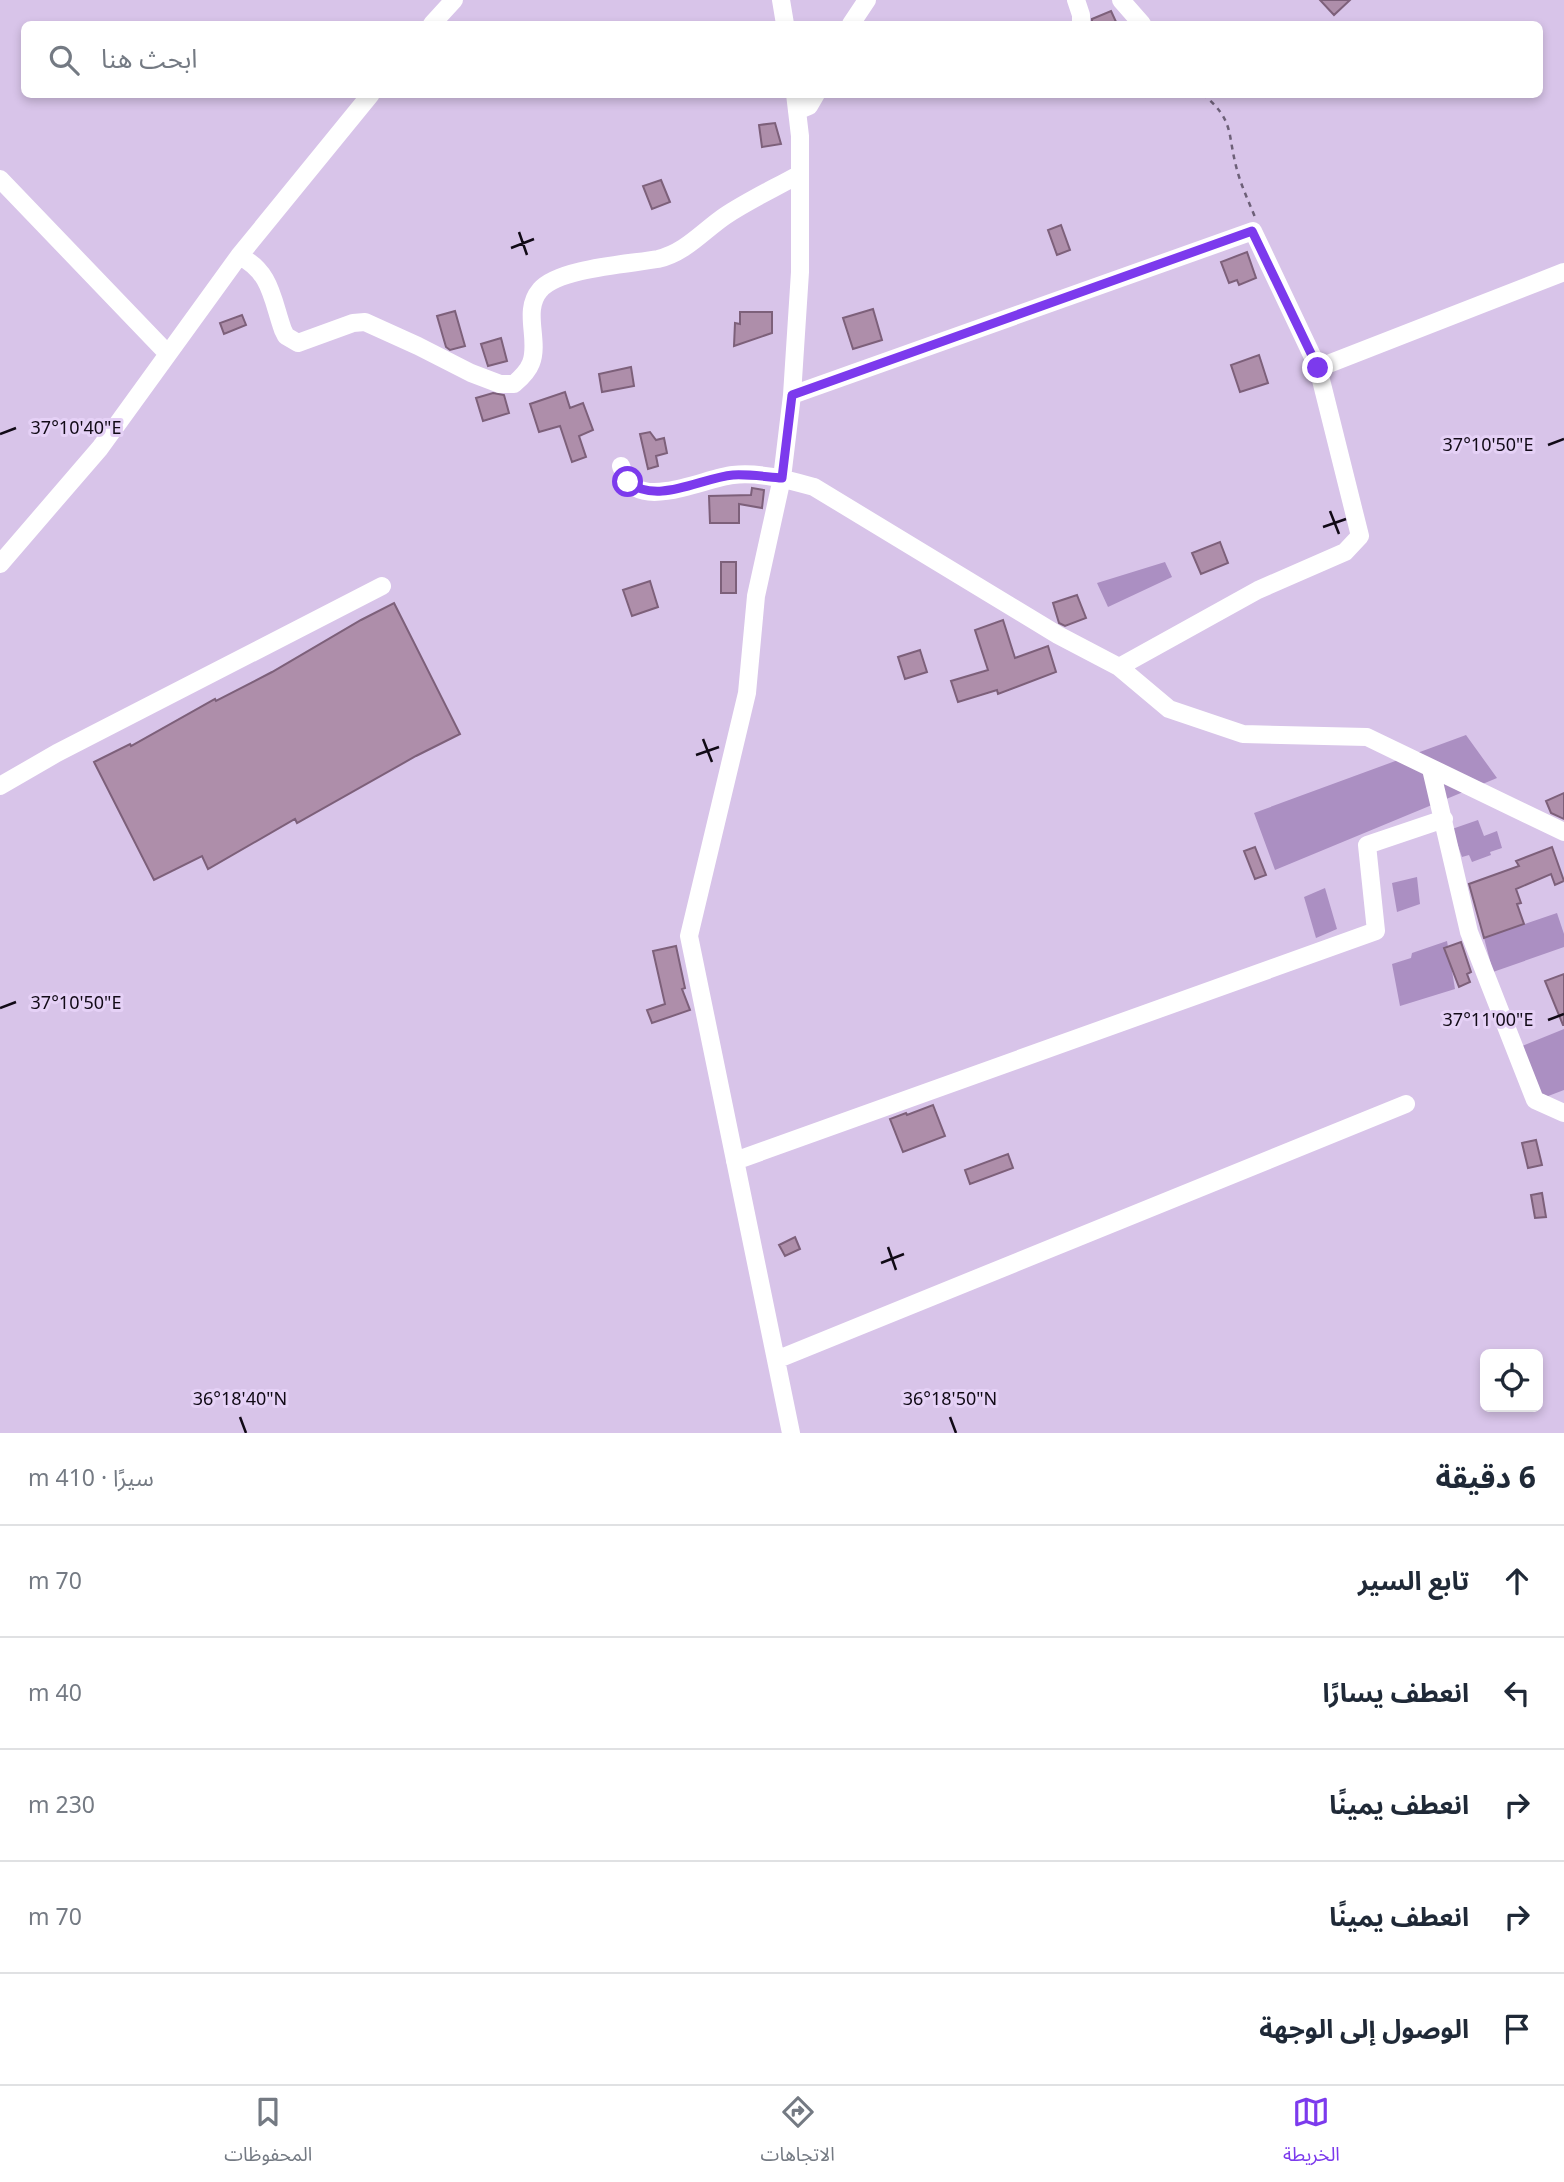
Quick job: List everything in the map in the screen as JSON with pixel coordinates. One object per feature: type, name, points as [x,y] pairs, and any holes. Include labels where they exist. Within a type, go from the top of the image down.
[{"type":"street","points":[[435,21],[454,0]]},
{"type":"street","points":[[781,0],[784,21]]},
{"type":"street","points":[[853,21],[867,0]]},
{"type":"street","points":[[1076,0],[1081,21]]},
{"type":"street","points":[[1121,0],[1139,21]]},
{"type":"street","points":[[0,564],[100,448],[239,256],[368,98]]},
{"type":"street","points":[[791,1433],[689,936],[747,693],[756,597],[782,478],[792,395],[800,272],[800,136],[796,103],[809,106],[814,98]]},
{"type":"street","points":[[239,256],[259,268],[266,279],[286,336],[298,343],[365,322],[471,373],[500,384],[514,384],[532,360],[532,303],[541,288],[565,276],[594,268],[660,258],[697,240],[722,218],[749,200],[800,174]]},
{"type":"street","points":[[0,179],[168,354]]},
{"type":"street","points":[[792,395],[1252,231],[1318,368],[1360,536],[1345,552],[1258,590],[1119,667]]},
{"type":"street","points":[[1318,368],[1564,272]]},
{"type":"street","points":[[621,466],[628,482],[638,490],[654,491],[688,486],[733,475],[782,478],[814,487],[1058,635],[1119,667],[1170,709],[1243,734],[1367,737],[1564,831]]},
{"type":"street","points":[[0,786],[57,753],[382,586]]},
{"type":"street","points":[[1431,769],[1469,932],[1535,1100],[1564,1113]]},
{"type":"street","points":[[735,1161],[1376,931],[1367,845],[1444,819]]},
{"type":"street","points":[[776,1360],[1406,1104]]},
{"type":"path","points":[[1208,98],[1219,108],[1231,132],[1236,166],[1256,220]]},
{"type":"shaded area","points":[[1165,562],[1172,577],[1108,607],[1097,583]]},
{"type":"shaded area","points":[[1466,735],[1497,778],[1275,870],[1254,813]]},
{"type":"shaded area","points":[[1478,820],[1484,836],[1497,831],[1502,848],[1472,862],[1469,855],[1462,857],[1452,829]]},
{"type":"shaded area","points":[[1417,877],[1420,904],[1397,912],[1392,883]]},
{"type":"shaded area","points":[[1325,888],[1337,929],[1316,938],[1304,897]]},
{"type":"shaded area","points":[[1557,913],[1564,934],[1564,947],[1493,972],[1484,938]]},
{"type":"shaded area","points":[[1447,941],[1455,989],[1400,1006],[1392,964],[1411,958],[1412,953]]},
{"type":"shaded area","points":[[1564,1029],[1564,1090],[1543,1098],[1522,1046]]},
{"type":"building","points":[[1320,0],[1350,0],[1334,15]]},
{"type":"building","points":[[1111,11],[1116,21],[1092,21]]},
{"type":"building","points":[[775,123],[781,144],[762,147],[759,125]]},
{"type":"building","points":[[661,180],[670,202],[652,209],[643,186]]},
{"type":"building","points":[[1061,225],[1070,250],[1057,255],[1048,230]]},
{"type":"building","points":[[1247,252],[1256,278],[1239,285],[1237,280],[1229,283],[1221,262]]},
{"type":"building","points":[[873,309],[882,340],[853,349],[843,318]]},
{"type":"building","points":[[455,311],[465,346],[450,350],[446,347],[437,316]]},
{"type":"building","points":[[740,312],[772,312],[772,333],[734,346],[735,323],[740,324]]},
{"type":"building","points":[[242,315],[246,325],[224,334],[220,323]]},
{"type":"building","points":[[501,338],[507,361],[488,366],[481,344]]},
{"type":"building","points":[[1259,355],[1268,383],[1240,392],[1231,365]]},
{"type":"building","points":[[631,367],[634,386],[602,392],[599,374]]},
{"type":"building","points":[[565,392],[570,408],[583,403],[593,430],[579,436],[586,457],[572,462],[560,426],[539,432],[530,404]]},
{"type":"building","points":[[493,393],[504,395],[509,413],[483,421],[476,398]]},
{"type":"building","points":[[650,432],[656,440],[664,438],[667,453],[656,456],[658,466],[648,469],[640,434]]},
{"type":"building","points":[[752,488],[764,490],[762,508],[739,504],[739,523],[710,523],[709,496],[751,495]]},
{"type":"building","points":[[1220,542],[1228,563],[1201,574],[1192,553]]},
{"type":"building","points":[[721,562],[736,562],[736,593],[721,593]]},
{"type":"building","points":[[650,581],[658,607],[632,616],[623,590]]},
{"type":"building","points":[[1077,595],[1086,618],[1065,626],[1059,623],[1053,603]]},
{"type":"building","points":[[394,603],[460,734],[297,823],[295,819],[208,869],[202,856],[154,880],[94,762],[130,744],[131,746],[215,699],[216,701],[272,672]]},
{"type":"building","points":[[1003,620],[1015,658],[1048,646],[1056,672],[998,694],[997,690],[958,702],[951,681],[988,670],[975,630]]},
{"type":"building","points":[[920,650],[927,672],[905,679],[898,657]]},
{"type":"building","points":[[1564,793],[1564,819],[1551,813],[1546,801]]},
{"type":"building","points":[[1255,847],[1266,875],[1255,879],[1244,851]]},
{"type":"building","points":[[1552,847],[1564,881],[1555,885],[1551,874],[1516,889],[1521,903],[1517,904],[1524,924],[1484,938],[1469,884],[1519,866],[1516,861]]},
{"type":"building","points":[[1461,942],[1471,972],[1467,974],[1470,982],[1459,987],[1444,948]]},
{"type":"building","points":[[676,946],[685,988],[682,989],[690,1010],[652,1023],[647,1010],[665,1004],[653,951]]},
{"type":"building","points":[[1564,974],[1564,1025],[1563,1025],[1545,981]]},
{"type":"building","points":[[933,1105],[945,1136],[903,1152],[890,1119]]},
{"type":"building","points":[[1536,1140],[1542,1165],[1528,1168],[1522,1143]]},
{"type":"building","points":[[1008,1154],[1013,1168],[970,1184],[965,1170]]},
{"type":"building","points":[[1542,1193],[1546,1217],[1535,1218],[1531,1195]]},
{"type":"building","points":[[795,1237],[800,1249],[785,1256],[779,1245]]},
{"type":"route","points":[[628,482],[638,490],[654,491],[733,475],[782,478],[792,395],[1252,231],[1318,368]]}]
